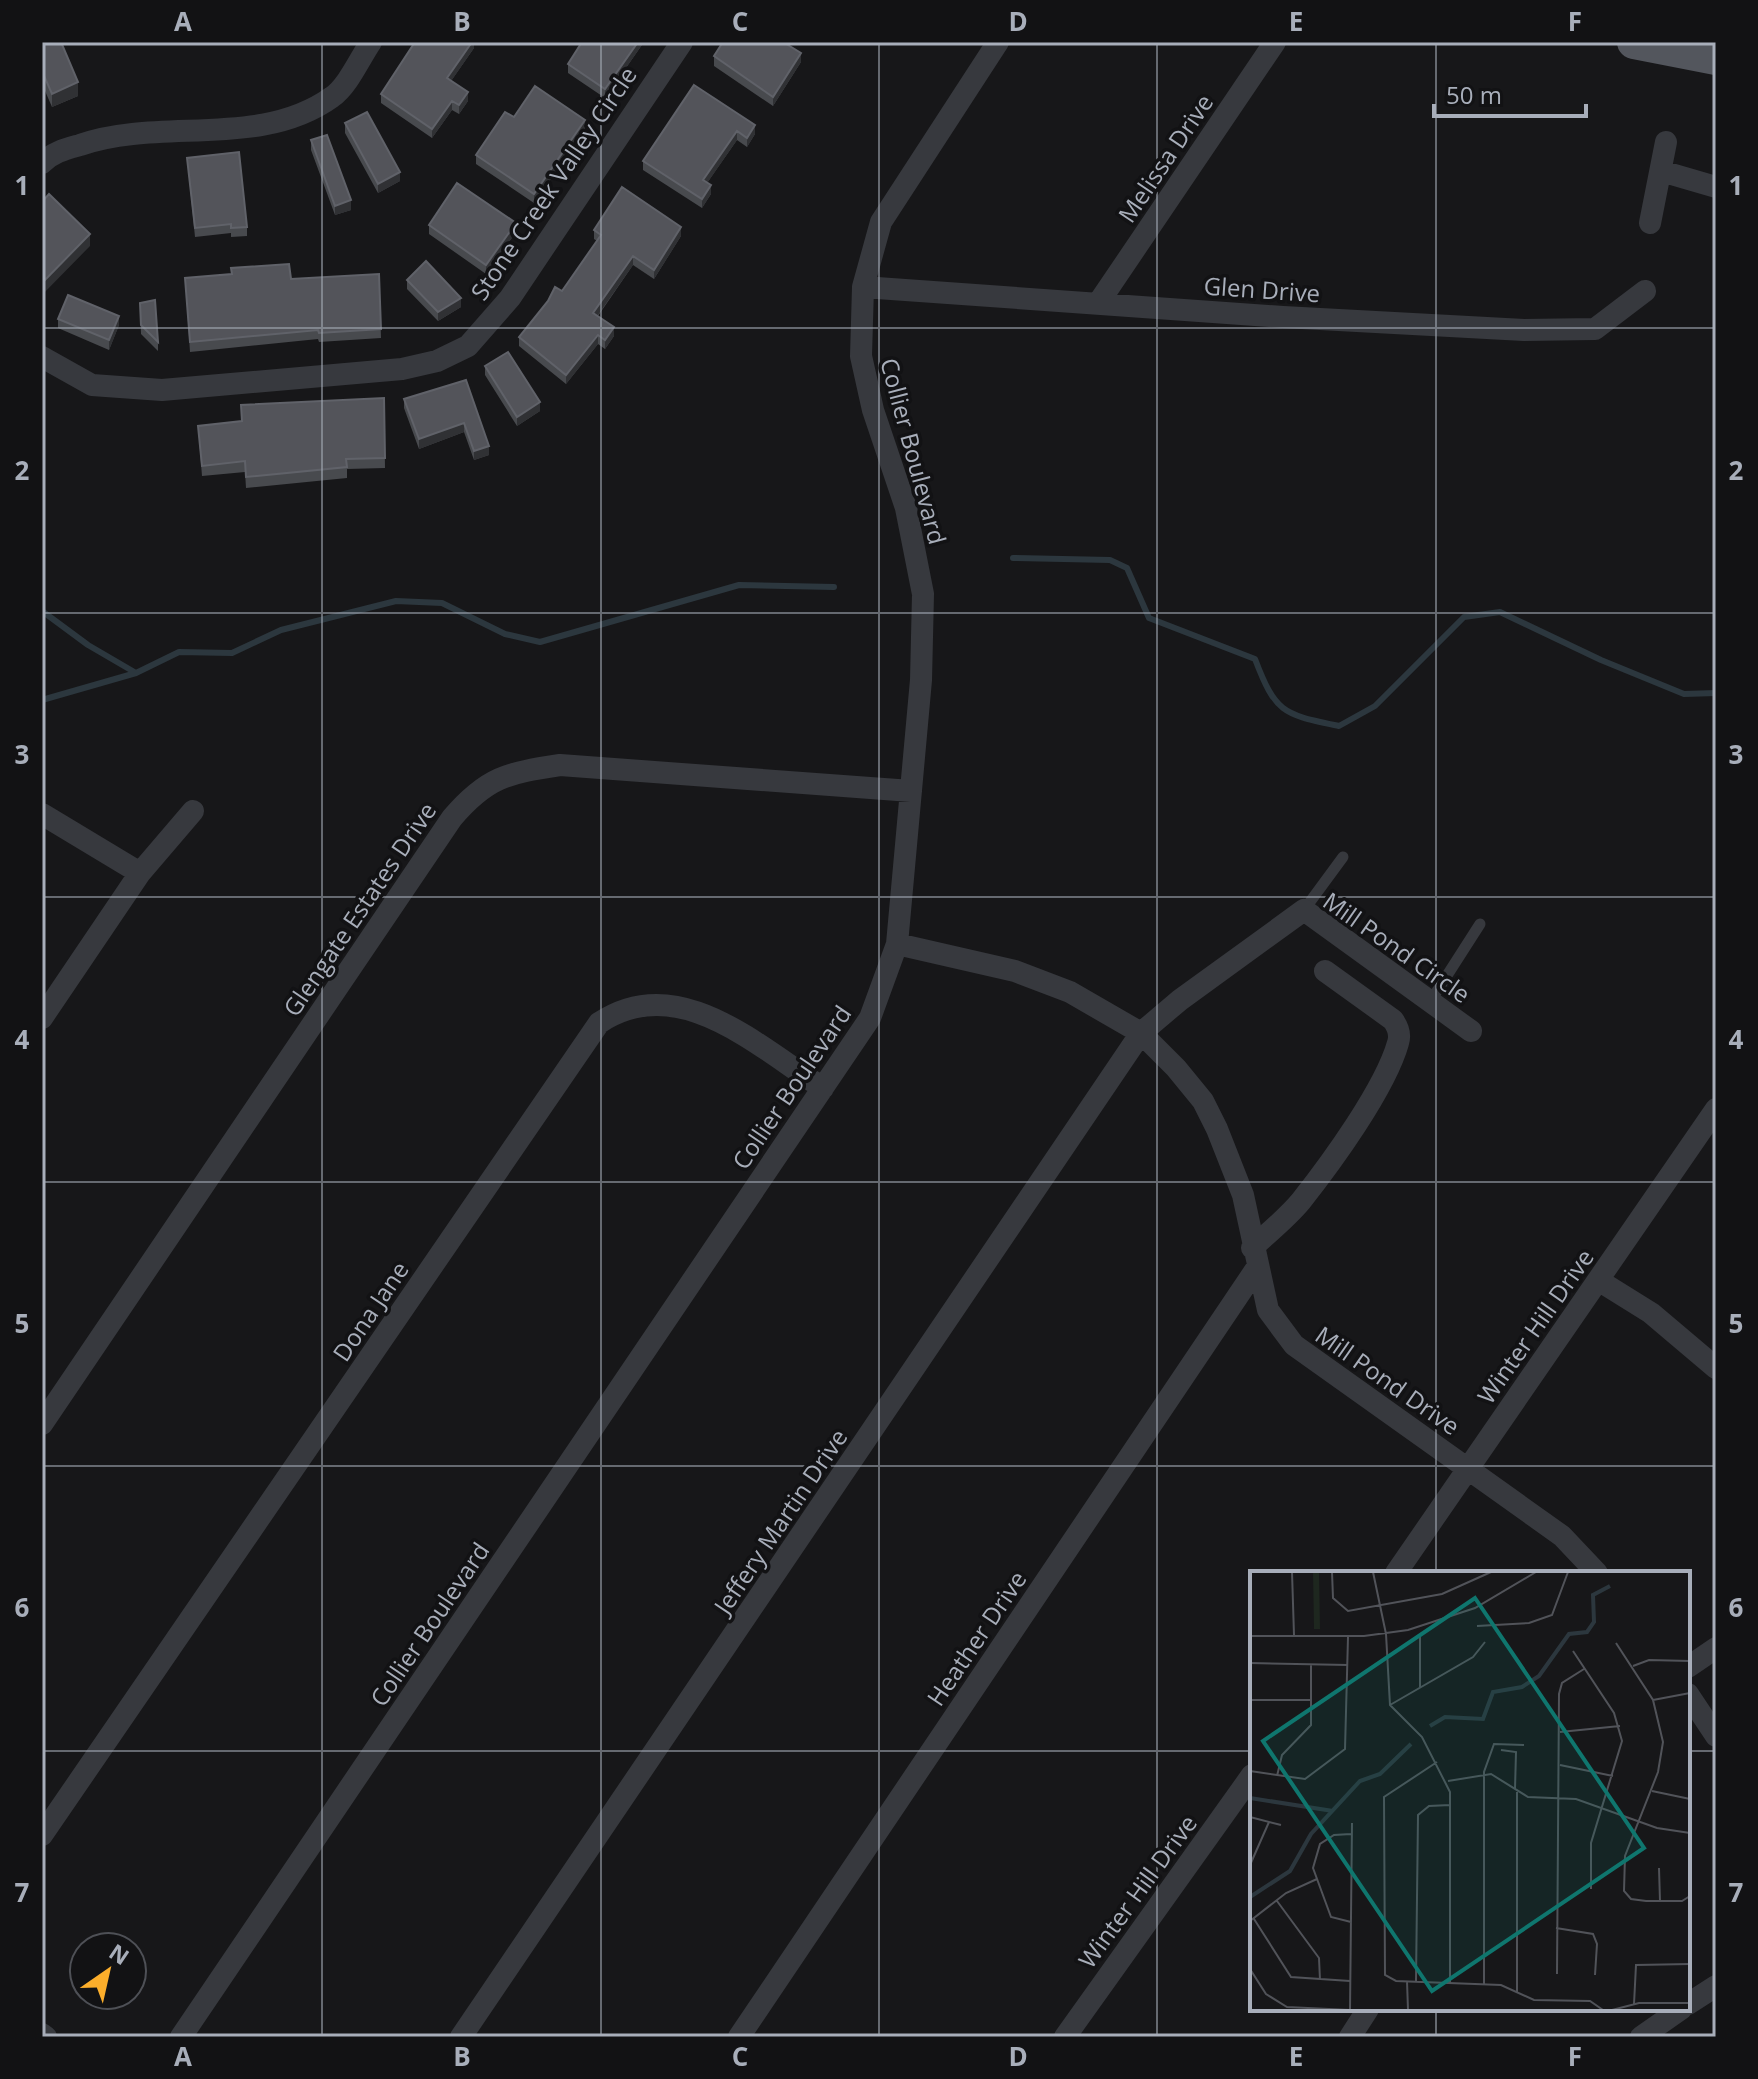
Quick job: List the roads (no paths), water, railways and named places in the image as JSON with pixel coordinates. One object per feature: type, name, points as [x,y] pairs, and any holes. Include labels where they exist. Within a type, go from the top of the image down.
[{"type":"main road","points":[[1634,42],[1716,58]]},
{"type":"street","points":[[42,163],[51,155],[101,137],[273,124],[304,113],[335,96],[371,42]]},
{"type":"street","name":"Stone Creek Valley Circle","points":[[42,357],[92,385],[162,390],[402,369],[437,361],[468,346],[510,298],[682,42]]},
{"type":"street","name":"Collier Boulevard","points":[[181,2037],[870,1018],[897,944],[921,680],[923,594],[906,508],[873,410],[861,356],[863,287],[881,222],[998,42]]},
{"type":"street","name":"Melissa Drive","points":[[1099,302],[1275,42]]},
{"type":"street","points":[[1650,223],[1666,142]]},
{"type":"street","points":[[1661,171],[1716,187]]},
{"type":"street","name":"Glen Drive","points":[[863,287],[1283,317],[1524,330],[1595,329],[1645,291]]},
{"type":"street","name":"Glengate Estates Drive","points":[[42,1424],[443,830],[476,790],[515,772],[560,765],[911,791]]},
{"type":"street","points":[[42,1018],[140,873],[193,811]]},
{"type":"street","points":[[42,814],[140,873]]},
{"type":"street","name":"Mill Pond Circle","points":[[1141,1033],[1180,1000],[1304,910],[1471,1031]]},
{"type":"street","name":"Mill Pond Drive","points":[[897,944],[1043,980],[1141,1033],[1203,1101],[1240,1187],[1268,1310],[1294,1345],[1562,1536],[1595,1571]]},
{"type":"street","name":"Heather Drive","points":[[739,2037],[1254,1258],[1299,1203],[1367,1107],[1399,1042],[1399,1028],[1393,1020],[1325,971]]},
{"type":"street","name":"Dona Jane","points":[[42,1835],[599,1023],[616,1012],[633,1007],[667,1004],[694,1009],[823,1088]]},
{"type":"street","name":"Jeffery Martin Drive","points":[[461,2037],[1141,1033]]},
{"type":"street","name":"Winter Hill Drive","points":[[1397,1571],[1716,1109]]},
{"type":"street","points":[[1598,1280],[1651,1313],[1716,1368]]},
{"type":"street","points":[[1690,1666],[1716,1648]]},
{"type":"street","points":[[1690,1697],[1716,1736]]},
{"type":"street","name":"Winter Hill Drive","points":[[1065,2037],[1250,1778]]},
{"type":"street","points":[[1690,2003],[1716,1986]]},
{"type":"street","points":[[1350,2037],[1367,2011]]},
{"type":"street","points":[[1641,2037],[1678,2011]]},
{"type":"lane","points":[[1304,910],[1343,857]]},
{"type":"lane","points":[[1430,1002],[1480,924]]},
{"type":"waterway","points":[[1013,558],[1110,560],[1127,568],[1149,618],[1255,659],[1269,691],[1284,709],[1339,726],[1375,706],[1464,617],[1500,612],[1601,660],[1684,694],[1716,693]]},
{"type":"waterway","points":[[42,700],[136,673],[179,652],[232,653],[281,630],[396,601],[442,603],[505,634],[540,642],[739,585],[834,587]]},
{"type":"waterway","points":[[42,611],[88,645],[136,673]]}]
